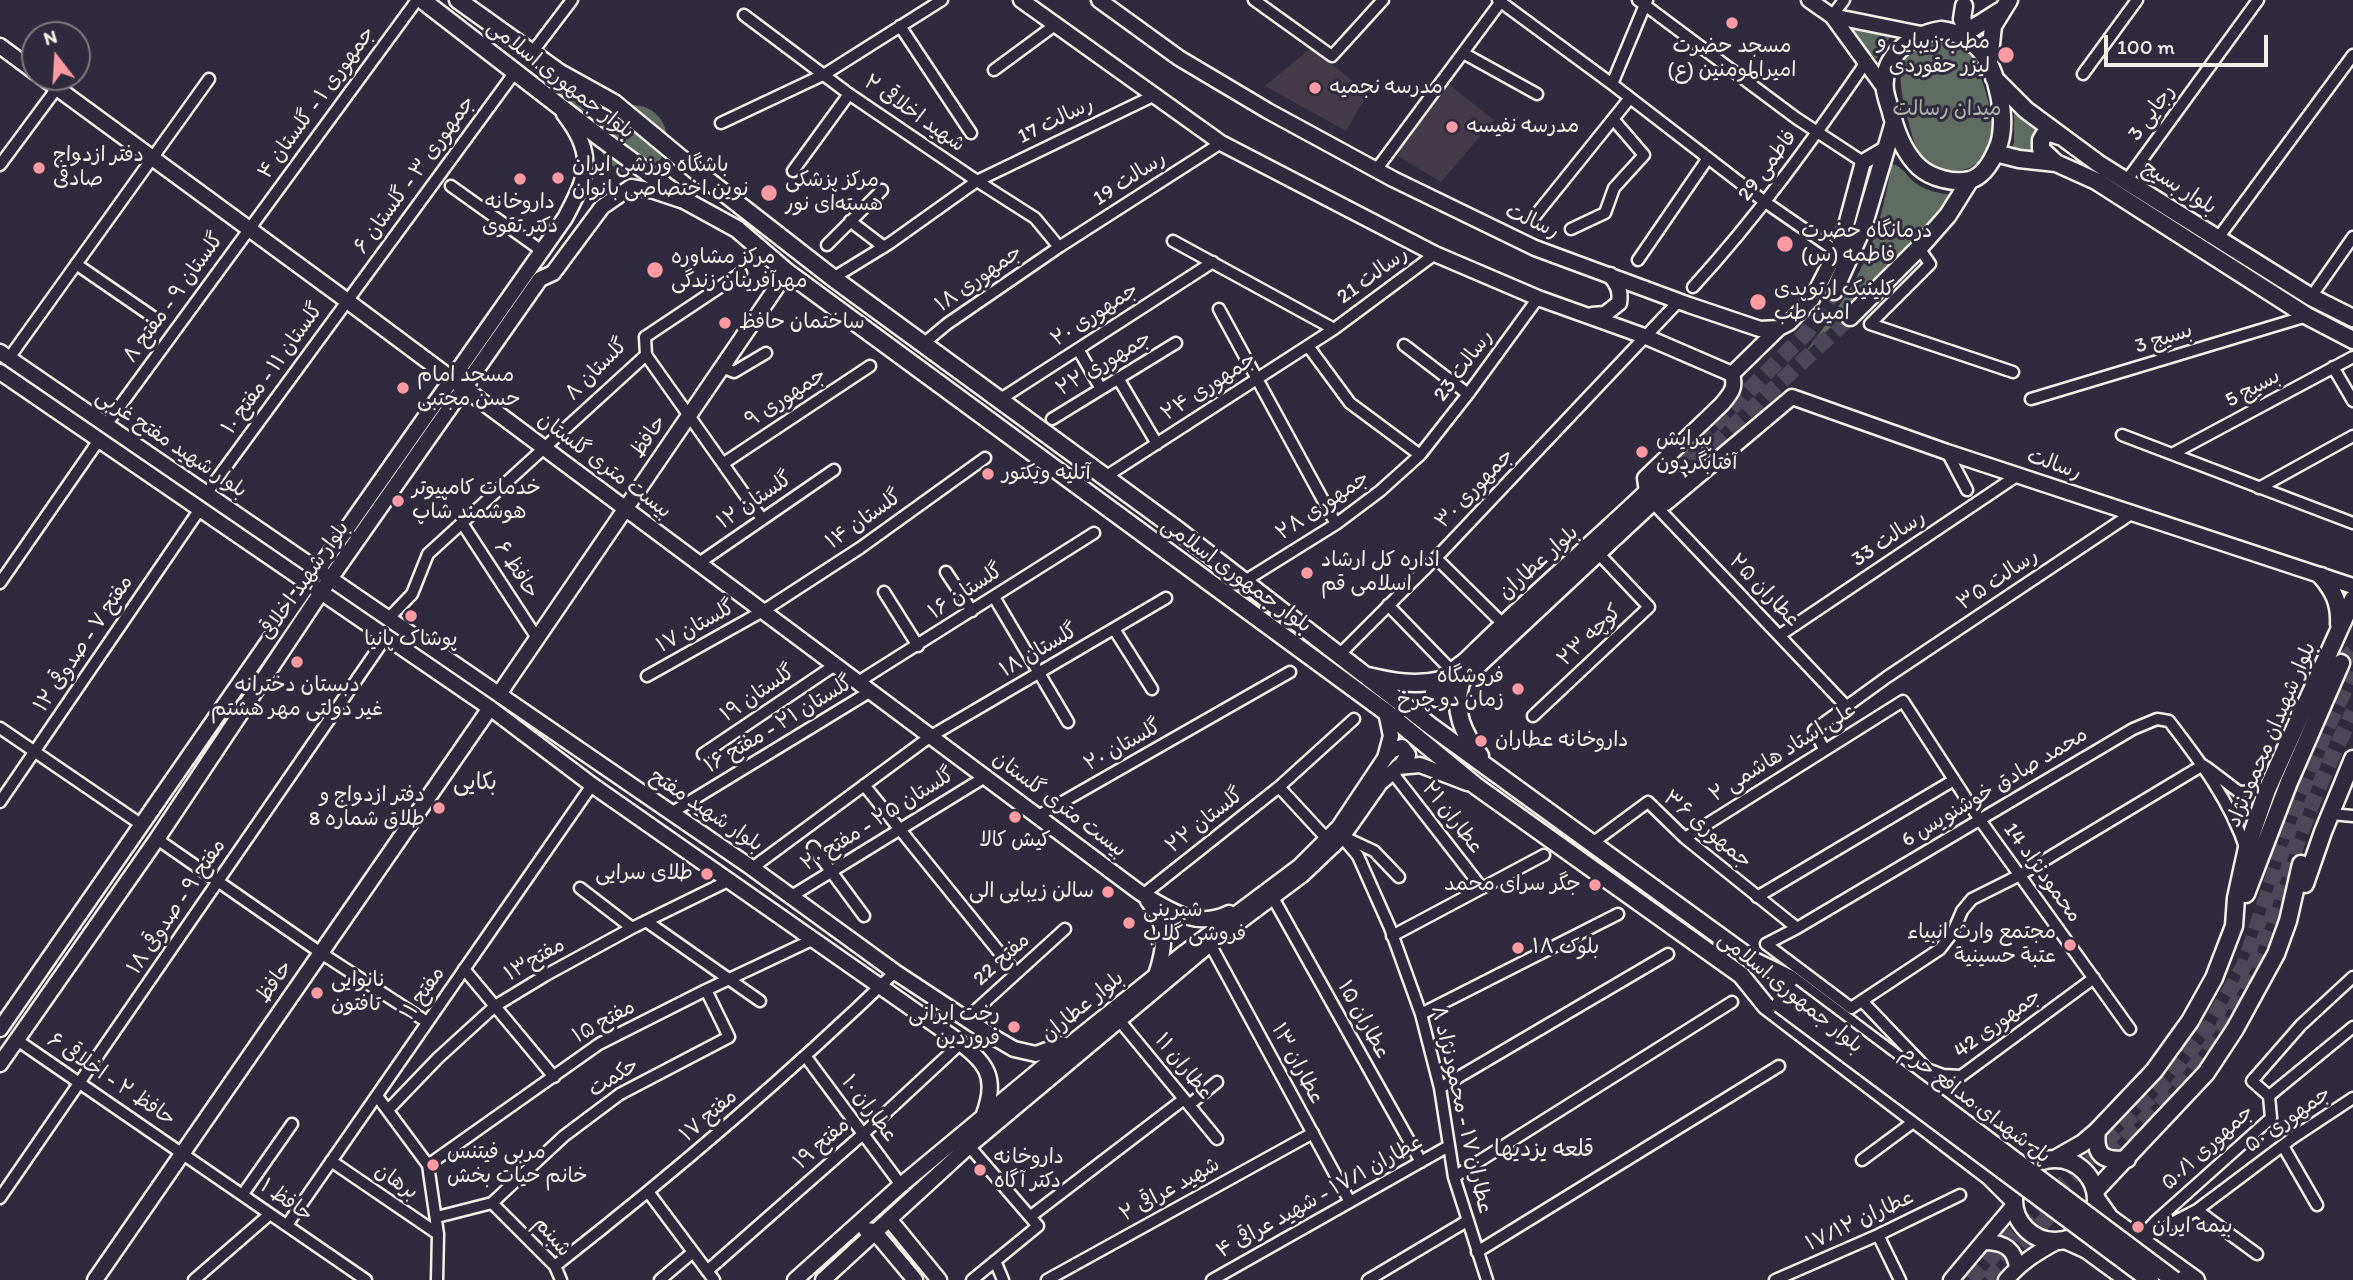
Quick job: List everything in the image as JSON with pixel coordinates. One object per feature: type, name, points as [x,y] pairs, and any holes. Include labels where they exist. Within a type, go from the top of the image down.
[{"type":"main road","name":"بلوار جمهوری اسلامی","points":[[422,0],[686,201],[737,229],[787,272],[1394,712],[1490,769],[1754,961],[1789,978],[2019,1151],[2048,1160]]},
{"type":"main road","name":"بلوار جمهوری اسلامی","points":[[458,0],[531,54],[614,103],[833,278],[1180,531],[1362,674],[1394,712],[1476,786],[1741,975],[1766,1006],[1990,1177],[2014,1202]]},
{"type":"main road","points":[[1021,0],[1222,143],[1435,254],[1538,298],[1644,335],[1732,374]]},
{"type":"main road","name":"رسالت","points":[[1100,0],[1179,58],[1376,170],[1535,248],[1678,302],[1760,329],[1779,328]]},
{"type":"main road","points":[[1808,0],[1832,16],[1885,89]]},
{"type":"main road","points":[[1968,3],[1962,19],[1965,26],[1973,28],[2006,4]]},
{"type":"main road","points":[[1968,3],[1929,32],[1906,43],[1890,62],[1885,75],[1885,89],[1900,141],[1919,167],[1932,176],[1949,180],[1970,180]]},
{"type":"main road","points":[[1850,317],[1919,248],[1948,215],[1970,180],[1989,166],[1996,153],[2003,134],[2001,106],[1992,70],[1993,26],[2006,4]]},
{"type":"main road","points":[[1832,16],[1929,32],[1959,33],[1979,48],[1992,70]]},
{"type":"main road","points":[[0,46],[21,62]]},
{"type":"main road","name":"بلوار بسیج","points":[[1992,70],[2026,110],[2099,164],[2311,296],[2353,318]]},
{"type":"main road","name":"بیست متری گلستان","points":[[61,91],[1142,893]]},
{"type":"main road","name":"بلوار شهید اخلاقی","points":[[1,1025],[565,218],[577,196],[587,156],[575,129],[554,103]]},
{"type":"main road","points":[[1834,291],[1863,227],[1894,122]]},
{"type":"main road","points":[[2056,163],[2041,149],[2041,140],[2044,135],[2051,133],[2059,136]]},
{"type":"main road","points":[[1732,374],[1812,299],[1842,240],[1863,162],[1885,149]]},
{"type":"main road","name":"بلوار بسیج","points":[[1996,153],[2019,159],[2056,163],[2096,181],[2307,316],[2353,340]]},
{"type":"main road","name":"بلوار شهید اخلاقی","points":[[0,1064],[157,839],[330,579],[540,279],[553,273],[602,207],[631,187],[686,201]]},
{"type":"main road","name":"حافظ","points":[[499,694],[787,272]]},
{"type":"main road","points":[[1587,315],[1605,314],[1619,303],[1621,293],[1610,275]]},
{"type":"main road","name":"بلوار شهید مفتح غربی","points":[[4,355],[318,570]]},
{"type":"main road","name":"بلوار شهید مفتح غربی","points":[[1,373],[309,583]]},
{"type":"main road","points":[[1650,497],[1645,478],[1722,404],[1733,390],[1732,374]]},
{"type":"main road","name":"رسالت","points":[[1650,497],[1666,503],[1792,397],[2131,514],[2353,586]]},
{"type":"main road","name":"بلوار عطاران","points":[[1452,677],[1597,551],[1671,477]]},
{"type":"main road","name":"بلوار عطاران","points":[[1452,677],[1503,624],[1650,497]]},
{"type":"main road","points":[[289,570],[294,567],[298,557]]},
{"type":"main road","name":"بلوار شهید مفتح","points":[[318,570],[752,868],[895,972],[995,1038],[1026,1053],[1036,1054],[1077,1038]]},
{"type":"main road","points":[[2321,576],[2337,598],[2340,612],[2338,632]]},
{"type":"main road","name":"بلوار شهید مفتح","points":[[309,583],[491,708],[592,785],[961,1043],[981,1061],[991,1086],[982,1118]]},
{"type":"main road","points":[[341,606],[341,599],[349,592]]},
{"type":"main road","name":"بلوار شهیدان محمودنژاد","points":[[2048,1160],[2083,1143],[2154,1071],[2190,1021],[2214,978],[2234,926],[2236,898],[2247,851],[2267,790],[2353,599]]},
{"type":"main road","points":[[2234,926],[2289,782],[2341,663]]},
{"type":"main road","points":[[1362,674],[1401,683],[1423,684],[1452,677],[1461,723],[1469,742],[1490,769]]},
{"type":"main road","name":"حافظ","points":[[95,1280],[491,708]]},
{"type":"main road","points":[[1385,758],[1394,712]]},
{"type":"main road","points":[[1385,758],[1398,748],[1406,749],[1408,755],[1395,769]]},
{"type":"main road","name":"بلوار عطاران","points":[[822,1280],[968,1146],[1119,1020],[1249,903],[1300,866],[1339,827],[1385,758]]},
{"type":"main road","points":[[2288,921],[2298,905],[2353,758]]},
{"type":"main road","points":[[1395,769],[1427,767],[1476,786]]},
{"type":"main road","name":"بلوار عطاران","points":[[795,1280],[901,1185],[1077,1038],[1156,975],[1210,944],[1302,875],[1342,836],[1380,783],[1395,769]]},
{"type":"main road","points":[[2006,1280],[2034,1253],[2083,1231],[2094,1212],[2096,1194],[2112,1171],[2127,1159],[2206,1073],[2235,1029],[2276,954],[2288,921],[2301,864]]},
{"type":"main road","points":[[1142,893],[1185,918],[1204,920],[1218,919],[1249,903]]},
{"type":"main road","points":[[1142,893],[1162,922],[1163,954],[1156,975]]},
{"type":"main road","name":"پل شهدای مدافع حرم","points":[[1754,961],[1785,998],[2150,1280]]},
{"type":"main road","name":"پل شهدای مدافع حرم","points":[[1741,975],[1785,998],[2174,1280]]},
{"type":"main road","points":[[1972,1163],[1988,1151],[1992,1131]]},
{"type":"main road","points":[[2097,1131],[2095,1145],[2104,1157],[2112,1161],[2127,1159]]},
{"type":"main road","points":[[2128,1280],[2087,1250],[2062,1240],[2042,1240],[2032,1235],[2018,1219],[2014,1202],[2018,1181],[2024,1173],[2048,1160],[2069,1161],[2078,1166],[2092,1181],[2110,1218],[2196,1280]]},
{"type":"main road","points":[[1951,1280],[2014,1202]]},
{"type":"main road","points":[[2087,1250],[2088,1239],[2110,1218]]},
{"type":"main road","points":[[889,1219],[939,1280]]},
{"type":"main road","points":[[861,1220],[865,1229],[874,1231],[915,1280]]},
{"type":"main road","points":[[888,1247],[885,1241],[887,1236],[894,1232],[901,1233]]},
{"type":"main road","points":[[1984,1242],[2000,1242],[2009,1248],[2016,1258],[2017,1268]]},
{"type":"street","name":"جمهوری ۱ - گلستان ۴","points":[[248,228],[417,0]]},
{"type":"street","points":[[531,54],[572,0]]},
{"type":"street","points":[[721,123],[825,74],[942,0]]},
{"type":"street","points":[[1254,0],[1332,56],[1382,0]]},
{"type":"street","points":[[1832,16],[1844,0]]},
{"type":"street","points":[[2083,74],[2137,0]]},
{"type":"street","name":"رجایی 3","points":[[2127,180],[2258,0]]},
{"type":"street","points":[[1376,170],[1500,1],[1765,202],[1836,251]]},
{"type":"street","points":[[1612,84],[1643,2],[1725,67],[1817,133],[1863,162]]},
{"type":"street","name":"شهید اخلاقی ۲","points":[[744,15],[849,94],[1035,218],[1059,247]]},
{"type":"street","points":[[993,70],[1055,24]]},
{"type":"street","points":[[900,26],[971,132]]},
{"type":"street","points":[[1463,53],[1537,94]]},
{"type":"street","points":[[2218,237],[2353,55]]},
{"type":"street","name":"فاطمی 29","points":[[1693,287],[1765,202],[1866,62]]},
{"type":"street","name":"جمهوری ۳ - گلستان ۶","points":[[346,300],[515,72]]},
{"type":"street","points":[[4,355],[76,264],[209,79]]},
{"type":"street","points":[[0,165],[55,91]]},
{"type":"street","points":[[793,171],[849,94]]},
{"type":"street","name":"رسالت 17","points":[[833,278],[884,247],[977,181],[1153,96]]},
{"type":"street","points":[[1535,216],[1630,98]]},
{"type":"street","points":[[1571,229],[1605,213],[1614,188],[1644,155],[1613,119]]},
{"type":"street","name":"رسالت 19","points":[[1059,247],[1222,143]]},
{"type":"street","points":[[1638,260],[1709,158]]},
{"type":"street","points":[[451,186],[542,251]]},
{"type":"street","points":[[827,245],[882,190]]},
{"type":"street","points":[[850,221],[884,247]]},
{"type":"street","name":"گلستان ۹ - مفتح ۸","points":[[106,425],[248,228]]},
{"type":"street","points":[[2311,296],[2353,237]]},
{"type":"street","points":[[1172,241],[1334,328]]},
{"type":"street","name":"جمهوری ۱۸","points":[[923,344],[947,324],[1059,247]]},
{"type":"street","points":[[1919,248],[1930,264],[1870,324],[2013,372]]},
{"type":"street","name":"رسالت 21","points":[[1334,328],[1435,254]]},
{"type":"street","name":"جمهوری ۲۰","points":[[999,400],[1213,262]]},
{"type":"street","points":[[76,264],[153,317]]},
{"type":"street","name":"گلستان ۸","points":[[388,619],[412,594],[428,554],[646,355],[645,337],[741,273]]},
{"type":"street","name":"رسالت 23","points":[[1420,455],[1538,298]]},
{"type":"street","name":"گلستان ۱۱ - مفتح ۱۰","points":[[206,494],[346,300]]},
{"type":"street","name":"جمهوری ۳۰","points":[[1338,656],[1436,558],[1678,302]]},
{"type":"street","points":[[1219,309],[1336,523]]},
{"type":"street","name":"بسیج 3","points":[[2031,400],[2307,316]]},
{"type":"street","name":"جمهوری ۲۴","points":[[1105,477],[1334,328]]},
{"type":"street","name":"جمهوری ۲۲","points":[[1052,419],[1176,343]]},
{"type":"street","points":[[1404,345],[1468,394]]},
{"type":"street","points":[[1308,346],[1350,402],[1420,455]]},
{"type":"street","points":[[1078,349],[1101,389]]},
{"type":"street","points":[[722,368],[734,372],[766,353]]},
{"type":"street","points":[[646,355],[762,519]]},
{"type":"street","name":"بسیج 5","points":[[2172,454],[2353,357]]},
{"type":"street","name":"جمهوری ۹","points":[[724,463],[870,366]]},
{"type":"street","points":[[2333,368],[2353,401]]},
{"type":"street","points":[[1118,379],[1157,444]]},
{"type":"street","points":[[2122,435],[2353,523]]},
{"type":"street","points":[[2259,488],[2353,436]]},
{"type":"street","points":[[0,583],[99,440]]},
{"type":"street","points":[[1947,452],[1967,490]]},
{"type":"street","name":"جمهوری ۲۸","points":[[1243,582],[1380,492],[1420,455]]},
{"type":"street","name":"گلستان ۱۴","points":[[763,611],[860,548],[985,458]]},
{"type":"street","name":"گلستان ۱۲","points":[[699,563],[834,470]]},
{"type":"street","name":"رسالت 33","points":[[1780,635],[2018,475]]},
{"type":"street","name":"عطاران ۲۵","points":[[1650,497],[1846,706]]},
{"type":"street","name":"مفتح ۷ - صدوقی ۱۲","points":[[0,802],[200,509]]},
{"type":"street","name":"رسالت ۳۵","points":[[1825,749],[1814,730],[1887,677],[2131,514]]},
{"type":"street","name":"حافظ ۶","points":[[463,523],[537,638]]},
{"type":"street","name":"گلستان ۱۶","points":[[858,682],[1094,533]]},
{"type":"street","name":"کوچه ۲۳","points":[[1533,716],[1649,607],[1597,551]]},
{"type":"street","points":[[1436,558],[1503,624]]},
{"type":"street","points":[[946,572],[972,611]]},
{"type":"street","points":[[884,592],[918,646]]},
{"type":"street","points":[[994,597],[1068,722]]},
{"type":"street","name":"گلستان ۱۸","points":[[752,868],[931,736],[1166,598]]},
{"type":"street","points":[[1388,605],[1452,677]]},
{"type":"street","name":"گلستان ۱۷","points":[[647,676],[763,611]]},
{"type":"street","points":[[1114,629],[1152,689]]},
{"type":"street","name":"مفتح ۹ - صدوقی ۱۸","points":[[0,1198],[386,637]]},
{"type":"street","name":"گلستان ۱۹","points":[[703,754],[835,665]]},
{"type":"street","name":"گلستان ۲۰","points":[[1038,816],[1290,672]]},
{"type":"street","name":"گلستان ۲۱ - مفتح ۱۶","points":[[671,813],[871,691]]},
{"type":"street","name":"علی استاد هاشمی ۲","points":[[1685,838],[1903,701]]},
{"type":"street","name":"محمودنژاد 14","points":[[1903,701],[1980,820],[2130,1029]]},
{"type":"street","name":"گلستان ۲۲","points":[[1142,893],[1279,787],[1354,719]]},
{"type":"street","name":"محمد صادق خوشنویس 6","points":[[1862,1002],[1852,1008],[1766,944],[2133,729],[2157,719],[2169,721],[2203,765]]},
{"type":"street","points":[[0,728],[142,825]]},
{"type":"street","points":[[2203,765],[2239,792],[2267,790]]},
{"type":"street","points":[[2203,765],[2236,823],[2247,851]]},
{"type":"street","points":[[1862,1002],[1940,949],[1972,899],[2020,875],[2203,765]]},
{"type":"street","name":"عطاران ۲۱","points":[[1395,769],[1482,888]]},
{"type":"street","name":"گلستان ۲۵ - مفتح ۲۰","points":[[790,897],[985,777]]},
{"type":"street","points":[[1757,897],[1954,779]]},
{"type":"street","name":"مفتح ۱۱","points":[[287,1225],[592,785]]},
{"type":"street","points":[[864,785],[1016,973]]},
{"type":"street","points":[[1279,787],[1327,839]]},
{"type":"street","name":"جمهوری ۳۶","points":[[1591,844],[1648,802],[1685,838],[1797,928]]},
{"type":"street","points":[[2331,814],[2353,816]]},
{"type":"street","points":[[1342,836],[1374,852],[1399,877]]},
{"type":"street","name":"عطاران ۱۷ - محمودنژاد ۸","points":[[1342,836],[1358,856],[1421,1014],[1440,1088],[1447,1147],[1454,1177],[1487,1280]]},
{"type":"street","points":[[157,839],[321,953],[428,1022]]},
{"type":"street","points":[[813,847],[864,916]]},
{"type":"street","points":[[1392,936],[1544,855]]},
{"type":"street","name":"مفتح۱۳","points":[[388,1110],[438,1058],[495,1006],[632,928],[728,881]]},
{"type":"street","points":[[580,888],[632,928]]},
{"type":"street","name":"عطاران ۱۵","points":[[1272,896],[1421,1162]]},
{"type":"street","points":[[1421,1014],[1618,914]]},
{"type":"street","points":[[646,921],[760,1001]]},
{"type":"street","name":"مفتح 22","points":[[966,1019],[1065,929]]},
{"type":"street","name":"مفتح ۱۵","points":[[428,1165],[599,1044],[814,939]]},
{"type":"street","name":"عطاران ۱۳","points":[[1210,944],[1350,1202]]},
{"type":"street","points":[[1440,1088],[1668,954]]},
{"type":"street","points":[[464,969],[554,1077]]},
{"type":"street","name":"مفتح ۱۷","points":[[555,1266],[649,1192],[806,1057],[895,972]]},
{"type":"street","points":[[2269,1096],[2252,1081],[2301,1025],[2353,976]]},
{"type":"street","name":"جمهوری 42","points":[[1862,1002],[1927,1069],[1943,1075],[1961,1076],[2094,978]]},
{"type":"street","name":"حکمت","points":[[492,1203],[564,1136],[620,1094],[729,1037],[706,990]]},
{"type":"street","points":[[1454,1177],[1732,1002]]},
{"type":"street","name":"عطاران ۱۱","points":[[1119,1020],[1217,1139]]},
{"type":"street","name":"جمهوری ۵۰/۱","points":[[2139,1239],[2271,1118],[2269,1096],[2353,1027]]},
{"type":"street","name":"حافظ ۲ - اخلاقی ۶","points":[[17,1040],[183,1153]]},
{"type":"street","name":"مفتح ۱۹","points":[[707,1270],[863,1134],[961,1043]]},
{"type":"street","name":"عطاران ۱۰","points":[[806,1057],[901,1185]]},
{"type":"street","points":[[1477,1252],[1779,1066]]},
{"type":"street","points":[[1031,1216],[1217,1082]]},
{"type":"street","points":[[377,1096],[428,1165],[437,1217],[437,1280]]},
{"type":"street","name":"جمهوری ۵۰","points":[[2139,1239],[2197,1210],[2353,1098]]},
{"type":"street","points":[[1862,1160],[1916,1120]]},
{"type":"street","points":[[243,1195],[292,1125]]},
{"type":"street","name":"شهید عراقی ۲","points":[[1046,1280],[1312,1133]]},
{"type":"street","points":[[968,1146],[1038,1226],[972,1280]]},
{"type":"street","points":[[2283,1146],[2317,1205]]},
{"type":"street","name":"عطاران ۱۷/۱ - شهید عراقی ۴","points":[[1212,1280],[1447,1147]]},
{"type":"street","name":"حافظ ۱","points":[[183,1153],[366,1280]]},
{"type":"street","name":"برهان","points":[[331,1161],[438,1234]]},
{"type":"street","points":[[649,1192],[714,1280]]},
{"type":"street","name":"عطاران ۱۷/۱۲","points":[[1775,1280],[1960,1195]]},
{"type":"street","points":[[437,1217],[492,1203]]},
{"type":"street","name":"شبنم","points":[[492,1203],[555,1266],[561,1280]]},
{"type":"street","points":[[2197,1210],[2257,1254]]},
{"type":"street","points":[[202,1278],[271,1213]]},
{"type":"street","points":[[1368,1280],[1467,1221]]},
{"type":"street","points":[[1878,1234],[1900,1280]]},
{"type":"street","points":[[660,1280],[693,1252]]},
{"type":"street","points":[[995,1261],[1003,1280]]},
{"type":"shaded area","name":"مدرسه نجمیه","points":[[1311,48],[1368,93],[1346,131],[1265,86]]},
{"type":"shaded area","name":"مدرسه نفیسه","points":[[1447,83],[1494,120],[1441,182],[1396,155]]},
{"type":"green space","points":[[1845,24],[1892,34],[1876,59]]},
{"type":"green space","name":"میدان رسالت","points":[[1944,42],[1962,49],[1975,62],[1992,119],[1992,134],[1981,160],[1960,170],[1936,168],[1922,158],[1913,139],[1902,91],[1902,68],[1906,58],[1914,50]]},
{"type":"green space","points":[[551,80],[580,96],[586,107],[584,111],[574,110]]},
{"type":"green space","points":[[626,105],[640,105],[652,110],[662,120],[667,139],[662,158],[652,168],[640,173],[626,173],[614,168],[604,158],[599,146],[599,132],[604,120],[614,110]]},
{"type":"green space","points":[[2014,112],[2042,130],[2039,155],[2010,153],[2014,142]]},
{"type":"green space","points":[[1892,164],[1902,169],[1923,188],[1953,195],[1946,211],[1805,353],[1844,298],[1864,262],[1878,226]]},
{"type":"tunnel","points":[[1664,476],[1808,331],[1834,291]]},
{"type":"tunnel","points":[[1677,479],[1850,317]]},
{"type":"tunnel","points":[[2341,663],[2353,651]]},
{"type":"tunnel","points":[[1971,1280],[2006,1241],[2168,1079],[2210,1025],[2244,966],[2300,796],[2353,672]]},
{"type":"tunnel","points":[[2108,1156],[2189,1074],[2229,1017],[2258,957],[2306,818],[2353,712]]},
{"type":"tunnel","points":[[1988,1280],[2065,1199]]},
{"type":"place","name":"مسجد حضرت امیرالمومنین (ع)","points":[[1732,23]]},
{"type":"place","name":"مطب زیبایی و لیزر حقوردی","points":[[2006,55]]},
{"type":"place","name":"مدرسه نجمیه","points":[[1315,88]]},
{"type":"place","name":"مدرسه نفیسه","points":[[1452,127]]},
{"type":"place","name":"دفتر ازدواج صادقی","points":[[39,168]]},
{"type":"place","name":"باشگاه ورزشی ایران نوین اختصاصی بانوان","points":[[558,178]]},
{"type":"place","name":"داروخانه دکتر تقوی","points":[[520,179]]},
{"type":"place","name":"مرکز پزشکی هسته‌ای نور","points":[[769,193]]},
{"type":"place","name":"درمانگاه حضرت فاطمه (س)","points":[[1785,244]]},
{"type":"place","name":"مرکز مشاوره مهرآفرینان زندگی","points":[[655,270]]},
{"type":"place","name":"کلینیک ارتوپدی امین طب","points":[[1758,302]]},
{"type":"place","name":"ساختمان حافظ","points":[[725,323]]},
{"type":"place","name":"مسجد امام حسن مجتبی","points":[[403,388]]},
{"type":"place","name":"پیرایش آفتابگردون","points":[[1642,452]]},
{"type":"place","name":"آتلیه ویکتور","points":[[988,474]]},
{"type":"place","name":"خدمات کامپیوتر هوشمند شاپ","points":[[398,501]]},
{"type":"place","name":"اداره کل ارشاد اسلامی قم","points":[[1307,573]]},
{"type":"place","name":"پوشاک پانیا","points":[[411,616]]},
{"type":"place","name":"دبستان دخترانه غیر دولتی مهر هشتم","points":[[297,662]]},
{"type":"place","name":"فروشگاه زمان دو چرخ","points":[[1518,689]]},
{"type":"place","name":"داروخانه عطاران","points":[[1481,741]]},
{"type":"place","name":"دفتر ازدواج و طلاق شماره 8","points":[[439,808]]},
{"type":"place","name":"کیش کالا","points":[[1015,817]]},
{"type":"place","name":"طلای سرایی","points":[[707,874]]},
{"type":"place","name":"جگر سرای محمد","points":[[1595,885]]},
{"type":"place","name":"سالن زیبایی الی","points":[[1108,892]]},
{"type":"place","name":"شیرینی فروشی گلاب","points":[[1129,923]]},
{"type":"place","name":"مجتمع وارث انبياء عتبة حسينية","points":[[2070,945]]},
{"type":"place","name":"بلوک ۱۸","points":[[1518,948]]},
{"type":"place","name":"نانوایی تافتون","points":[[317,993]]},
{"type":"place","name":"رخت ایرانی فروردین","points":[[1014,1027]]},
{"type":"place","name":"مربی فیتنس خانم حیات بخش","points":[[433,1165]]},
{"type":"place","name":"داروخانه دکتر آگاه","points":[[980,1170]]},
{"type":"place","name":"بیمه ایران","points":[[2138,1227]]},
{"type":"district","name":"بکایی","points":[[475,783]]},
{"type":"district","name":"قلعه یزدیها","points":[[1544,1150]]}]
